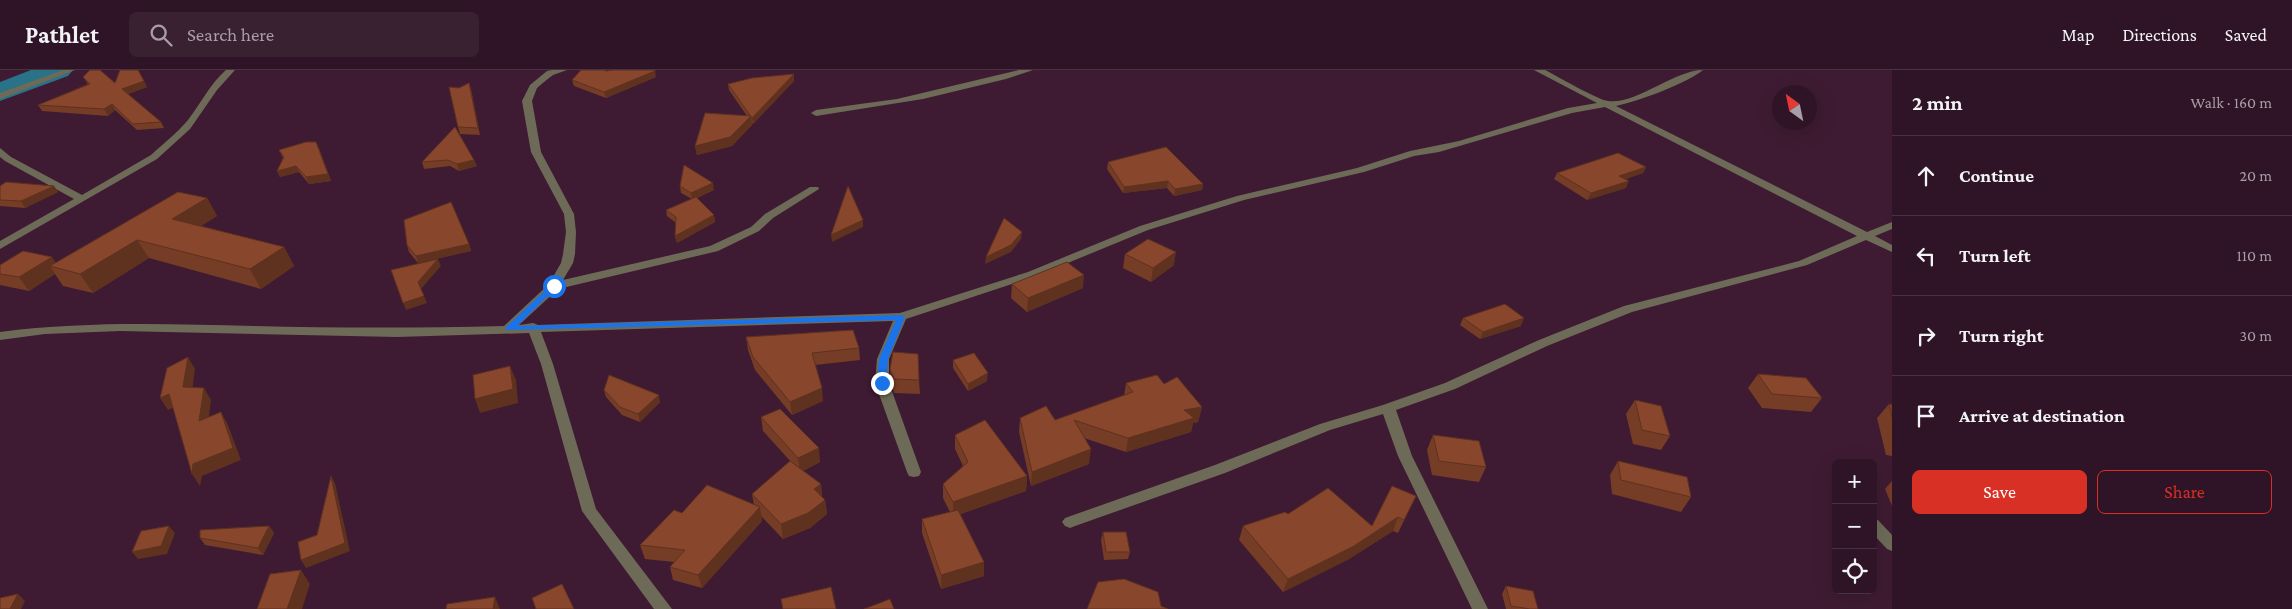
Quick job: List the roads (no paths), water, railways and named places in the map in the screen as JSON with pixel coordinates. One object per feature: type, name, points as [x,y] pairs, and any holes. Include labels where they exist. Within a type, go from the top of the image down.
[{"type":"street","points":[[0,96],[71,70]]},
{"type":"street","points":[[0,246],[154,157],[168,146],[192,121],[217,81],[231,70]]},
{"type":"street","points":[[509,328],[554,286],[567,263],[569,254],[571,237],[569,214],[536,152],[527,101],[533,88],[549,71],[563,70]]},
{"type":"street","points":[[816,113],[915,99],[1029,70]]},
{"type":"street","points":[[1538,70],[1892,249]]},
{"type":"street","points":[[0,336],[44,330],[120,327],[397,333],[901,317],[1032,274],[1144,228],[1232,201],[1360,170],[1413,153],[1436,150],[1571,110],[1628,101],[1655,91],[1699,70]]},
{"type":"street","points":[[0,151],[8,159],[82,199]]},
{"type":"street","points":[[554,286],[714,249],[755,229],[769,216],[814,189]]},
{"type":"street","points":[[1070,522],[1220,469],[1325,427],[1388,408],[1450,386],[1543,343],[1628,309],[1804,263],[1892,225]]},
{"type":"street","points":[[901,317],[883,359],[882,383],[914,472]]},
{"type":"street","points":[[534,328],[548,364],[569,446],[589,510],[664,609]]},
{"type":"street","points":[[1388,408],[1405,456],[1480,609]]},
{"type":"street","points":[[1877,528],[1892,545]]},
{"type":"waterway","points":[[0,92],[58,70]]}]
